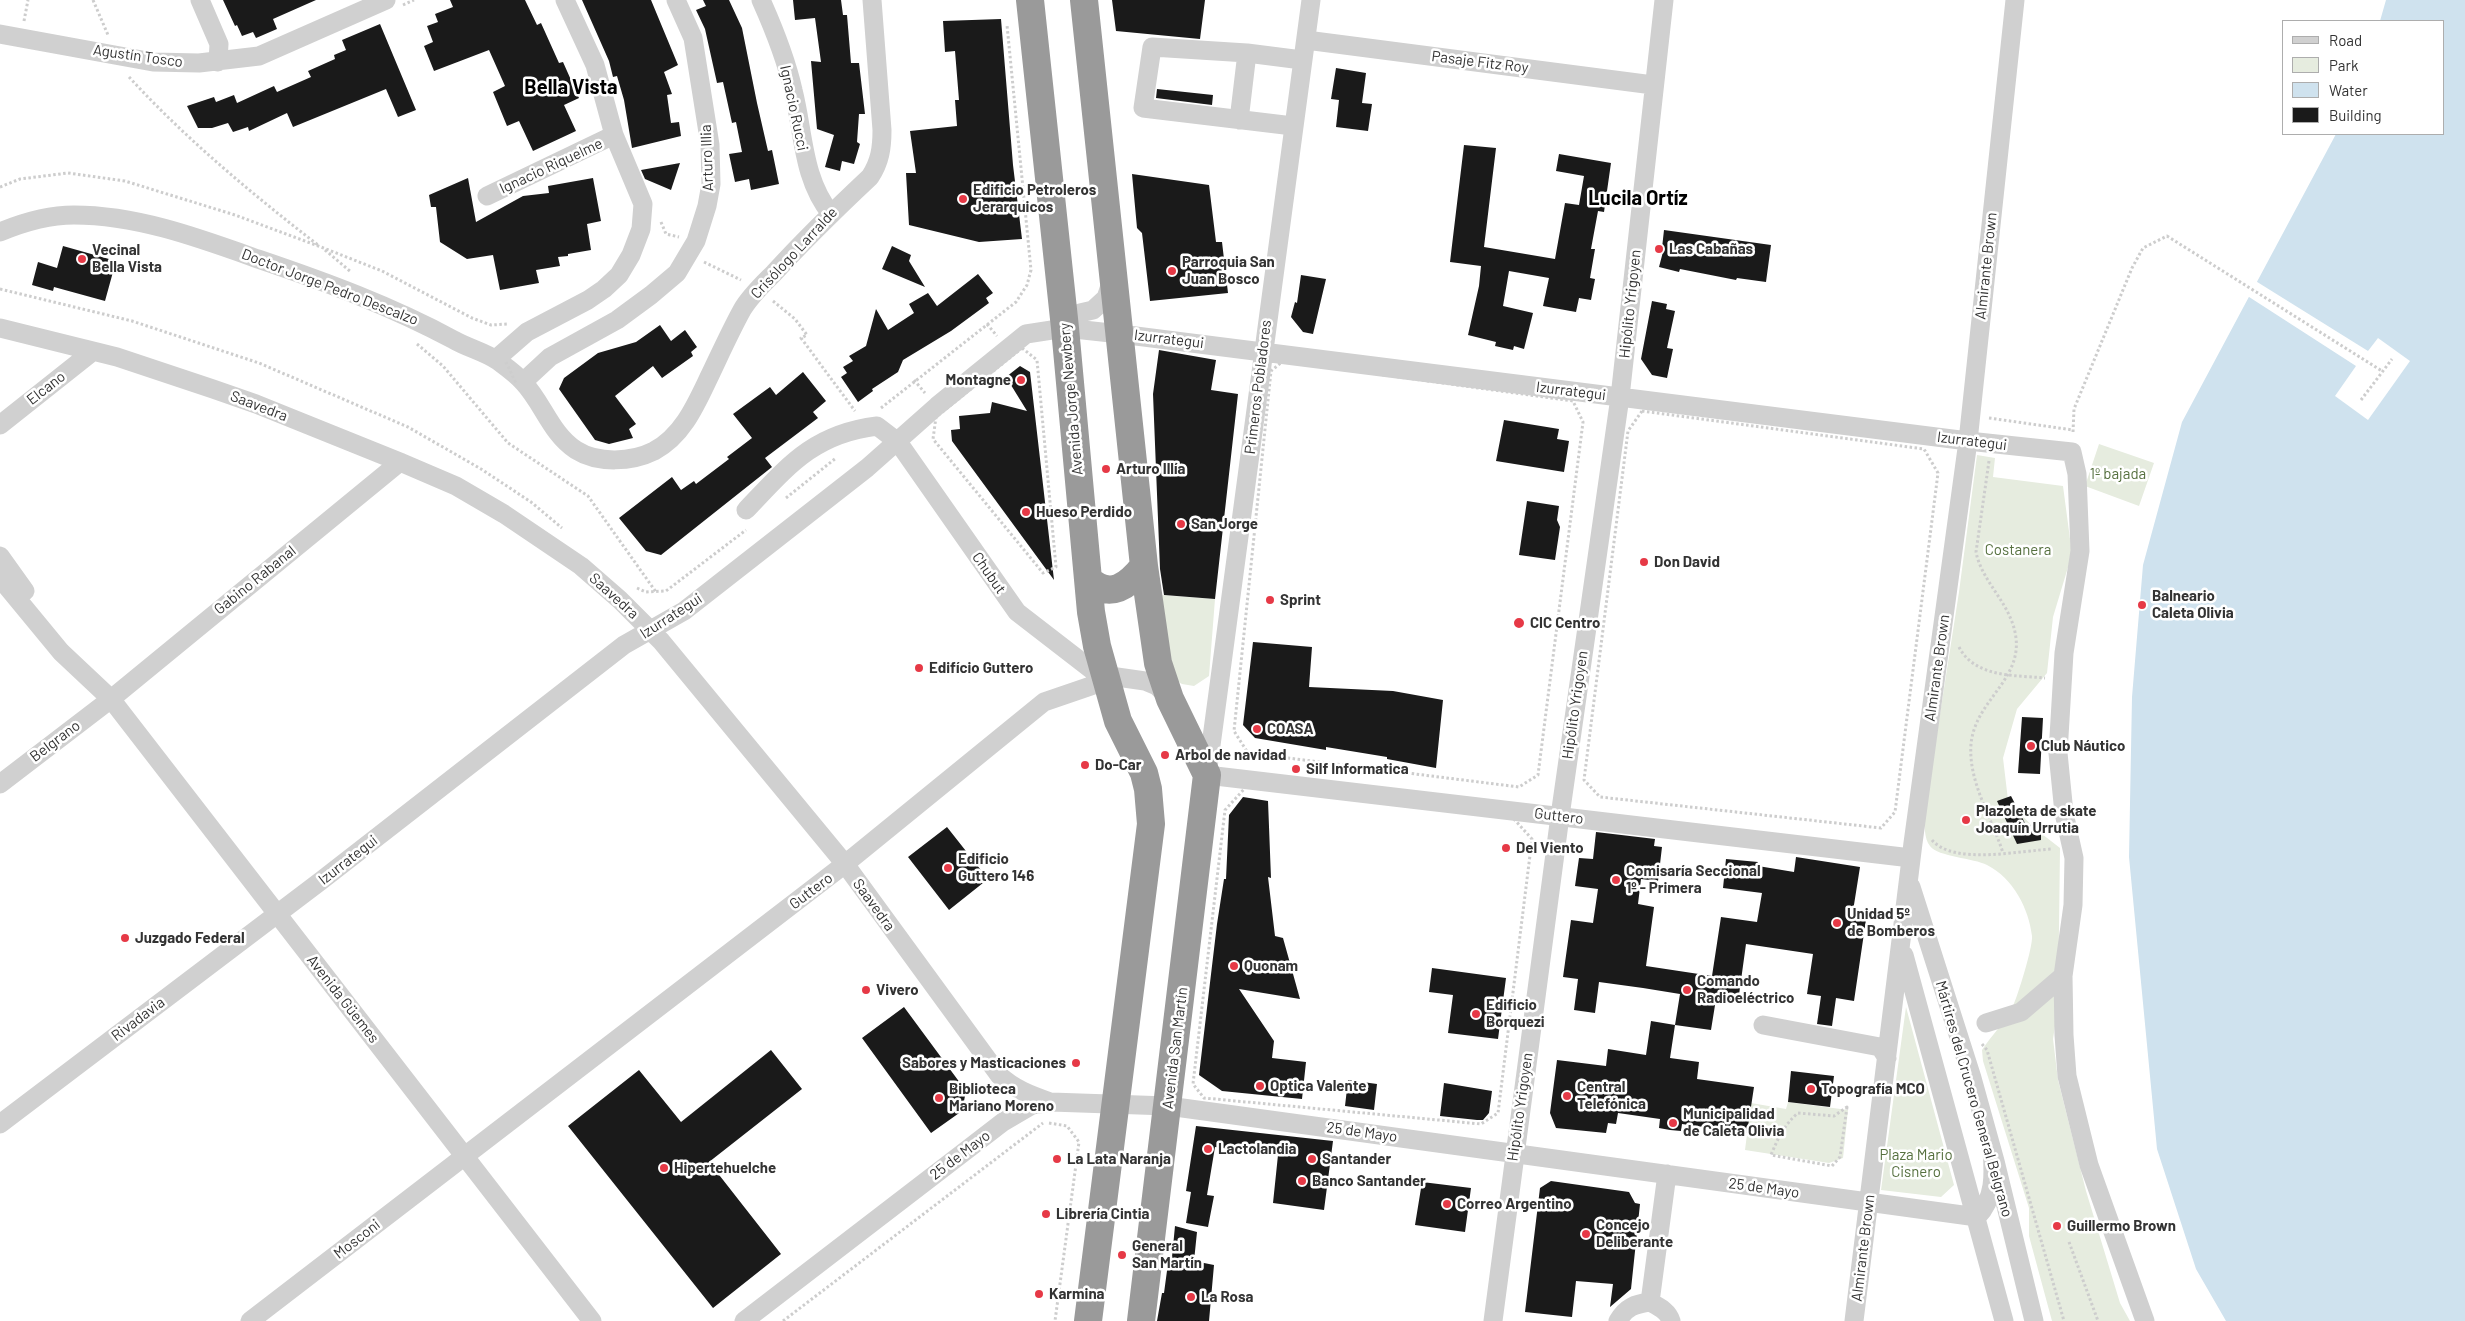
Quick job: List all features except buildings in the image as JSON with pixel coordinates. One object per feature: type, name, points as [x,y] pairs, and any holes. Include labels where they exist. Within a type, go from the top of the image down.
[{"type":"highway","name":"Avenida Jorge Newbery","points":[[1030,0],[1096,646],[1118,721],[1141,766],[1148,788],[1151,824],[1114,1104]]},
{"type":"highway","points":[[1084,0],[1114,267],[1144,566],[1158,663],[1170,699],[1207,775]]},
{"type":"highway","points":[[1088,579],[1094,584],[1108,589],[1125,586],[1132,581],[1144,566]]},
{"type":"highway","name":"Avenida San Martín","points":[[1141,1321],[1207,775]]},
{"type":"highway","points":[[1088,1321],[1114,1104]]},
{"type":"street","points":[[200,0],[219,44],[218,62]]},
{"type":"street","name":"Agustín Tosco","points":[[0,34],[103,45],[177,64],[218,62],[260,56],[386,0]]},
{"type":"street","points":[[501,360],[526,332],[588,300],[619,275],[631,255],[641,229],[643,204],[614,135],[595,65],[565,0]]},
{"type":"street","name":"Arturo Illia","points":[[519,384],[550,357],[617,320],[651,295],[677,273],[696,241],[708,206],[711,184],[710,145],[693,38],[676,0]]},
{"type":"street","name":"Ignacio Rucci","points":[[761,0],[774,28],[794,91],[806,165],[821,202],[830,214]]},
{"type":"street","name":"Crisólogo Larralde","points":[[614,460],[632,458],[651,452],[667,444],[680,430],[693,410],[743,308],[802,242],[870,176],[877,166],[882,149],[881,101],[872,0]]},
{"type":"street","name":"Primeros Pobladores","points":[[1207,775],[1311,0]]},
{"type":"street","name":"Hipólito Yrigoyen","points":[[1493,1321],[1560,816],[1620,397],[1664,0]]},
{"type":"street","name":"Almirante Brown","points":[[1854,1321],[1886,1048],[1968,441],[2011,5]]},
{"type":"street","name":"Pasaje Fitz Roy","points":[[1306,40],[1654,85]]},
{"type":"street","points":[[1293,126],[1143,108],[1152,47],[1247,53],[1302,60]]},
{"type":"street","points":[[1239,120],[1247,53]]},
{"type":"street","name":"Ignacio Riquelme","points":[[487,196],[614,135]]},
{"type":"street","name":"Doctor Jorge Pedro Descalzo","points":[[0,232],[44,217],[67,215],[112,218],[147,224],[230,249],[367,298],[420,321],[456,341],[501,360],[561,438],[577,451],[614,460]]},
{"type":"street","name":"Izurrategui","points":[[1065,328],[1080,314],[1093,310],[1106,298],[1111,286],[1114,267]]},
{"type":"street","name":"Saavedra","points":[[0,328],[117,357],[256,404],[400,462],[456,486],[504,514],[581,566],[651,630],[845,864],[999,1075],[1011,1086],[1024,1093],[1051,1102]]},
{"type":"street","name":"Izurrategui","points":[[277,913],[624,645],[684,611],[898,442],[937,406],[1026,334],[1065,328],[1120,334],[2074,454]]},
{"type":"street","name":"Elcano","points":[[0,425],[92,352]]},
{"type":"street","name":"Chubut","points":[[748,518],[790,463],[820,441],[854,430],[877,426],[898,442],[1017,612],[1105,680]]},
{"type":"street","points":[[2074,454],[2080,551],[2062,680],[2058,753],[2059,780],[2064,813],[2074,858],[2073,905],[2063,976],[2067,1076],[2089,1165],[2145,1321]]},
{"type":"street","name":"Gabino Rabanal","points":[[110,699],[400,462]]},
{"type":"street","name":"Avenida Güemes","points":[[0,556],[66,640],[91,680]]},
{"type":"street","name":"Avenida Güemes","points":[[0,578],[61,652],[110,699],[592,1321]]},
{"type":"street","name":"Guttero","points":[[464,1156],[845,864],[1044,702],[1117,677],[1145,681],[1158,686],[1170,699]]},
{"type":"street","name":"Belgrano","points":[[0,784],[110,699]]},
{"type":"street","name":"Guttero","points":[[1207,775],[1911,858]]},
{"type":"street","name":"Mártires del Crucero General Belgrano","points":[[1909,878],[1972,1078],[1992,1150],[2034,1321]]},
{"type":"street","name":"Rivadavia","points":[[0,1124],[277,913]]},
{"type":"street","name":"Mártires del Crucero General Belgrano","points":[[1901,947],[1977,1217],[2004,1321]]},
{"type":"street","points":[[1981,1030],[2021,1012],[2063,976]]},
{"type":"street","points":[[1763,1024],[1886,1048]]},
{"type":"street","name":"25 de Mayo","points":[[744,1321],[1003,1122],[1032,1105],[1051,1102],[1168,1106],[1977,1217]]},
{"type":"street","points":[[1977,1217],[1986,1207],[1991,1195],[1994,1175],[1992,1150]]},
{"type":"street","name":"Mosconi","points":[[250,1321],[464,1156]]},
{"type":"street","points":[[1650,1302],[1667,1174]]},
{"type":"street","points":[[1618,1321],[1624,1310],[1636,1304],[1650,1302],[1662,1309],[1671,1321]]},
{"type":"path","points":[[28,0],[27,12],[22,23],[32,25]]},
{"type":"path","points":[[94,0],[109,38],[103,45],[159,109],[199,148],[247,190],[348,268],[367,298]]},
{"type":"path","points":[[878,410],[930,367],[1016,302],[1027,285],[1031,270],[1006,18]]},
{"type":"path","points":[[0,187],[20,179],[68,173],[124,181],[234,215],[382,271],[472,318],[491,325],[508,324]]},
{"type":"path","points":[[660,220],[666,234],[683,237],[684,241]]},
{"type":"path","points":[[2074,454],[2074,409],[2132,268],[2143,248],[2167,236],[2382,371]]},
{"type":"path","points":[[701,261],[742,281]]},
{"type":"path","points":[[0,289],[132,321],[259,363],[408,427],[480,469],[531,502],[567,532]]},
{"type":"path","points":[[767,296],[795,319],[807,336],[801,338],[858,416]]},
{"type":"path","points":[[411,338],[443,366],[508,443],[588,496],[657,592]]},
{"type":"path","points":[[1022,348],[1037,360],[1056,567],[1043,573],[933,439],[936,418],[1022,348]]},
{"type":"path","points":[[2361,400],[2392,359]]},
{"type":"path","points":[[501,360],[519,384]]},
{"type":"path","points":[[1283,361],[1573,401],[1583,422],[1538,775],[1519,787],[1248,753],[1234,731],[1271,371],[1283,361]]},
{"type":"path","points":[[1642,411],[1924,449],[1938,474],[1896,812],[1881,828],[1600,797],[1584,780],[1628,431],[1642,411]]},
{"type":"path","points":[[781,502],[841,454]]},
{"type":"path","points":[[1989,461],[1976,552],[1978,562],[2004,602],[2012,621],[2016,638],[2015,658],[2009,674],[1985,704],[1976,722],[1971,744],[1978,792],[1988,810],[2004,853]]},
{"type":"path","points":[[630,585],[657,592],[666,591],[674,586],[748,518]]},
{"type":"path","points":[[1958,643],[1964,656],[1976,666],[1988,672],[2062,680]]},
{"type":"path","points":[[1246,788],[1513,818],[1532,839],[1498,1113],[1481,1124],[1204,1098],[1193,1084],[1225,810],[1246,788]]},
{"type":"path","points":[[1929,833],[1930,838],[1937,846],[1946,850],[1977,855],[2063,849]]},
{"type":"path","points":[[1981,1030],[2064,1321]]},
{"type":"path","points":[[1847,1107],[1840,1157],[1832,1166],[1771,1155],[1788,1121],[1798,1113],[1834,1116],[1847,1107]]},
{"type":"path","points":[[783,1321],[1044,1122],[1067,1126],[1080,1142],[1055,1321]]},
{"type":"path","points":[[2069,1242],[2098,1321]]},
{"type":"green space","name":"1º bajada","points":[[2099,444],[2154,463],[2139,506],[2085,486]]},
{"type":"green space","name":"Costanera","points":[[1977,455],[1995,458],[1993,477],[2063,486],[2072,554],[2053,617],[2047,673],[2017,709],[2003,758],[2008,800],[2033,827],[2060,848],[2058,1006],[2053,1039],[2058,1080],[2086,1191],[2120,1303],[2130,1321],[2052,1321],[2029,1236],[2029,1208],[1983,1061],[1982,1050],[2013,1006],[2025,971],[2032,942],[2030,926],[2018,895],[2005,878],[1987,865],[1934,850],[1928,843],[1926,836],[1924,817],[1959,592]]},
{"type":"green space","points":[[1161,595],[1215,599],[1209,676],[1194,686],[1182,684],[1174,679]]},
{"type":"green space","name":"Plaza Mario Cisnero","points":[[1906,1007],[1954,1185],[1941,1197],[1881,1190]]},
{"type":"green space","points":[[1788,1102],[1848,1110],[1843,1158],[1829,1163],[1745,1150],[1751,1103],[1786,1109]]},
{"type":"water","points":[[2386,0],[2465,0],[2465,1321],[2226,1321],[2196,1269],[2157,1149],[2129,857],[2132,697],[2143,565],[2182,422],[2335,135],[2445,135],[2445,20],[2380,20]]},
{"type":"pier","points":[[2254,280],[2368,351],[2378,338],[2410,361],[2368,420],[2335,396],[2356,366],[2246,295]]},
{"type":"place","name":"Edificio Petroleros Jerarquicos","points":[[963,199]]},
{"type":"place","name":"Las Cabañas","points":[[1659,249]]},
{"type":"place","name":"Vecinal Bella Vista","points":[[82,259]]},
{"type":"place","name":"Parroquia San Juan Bosco","points":[[1172,271]]},
{"type":"place","name":"Montagne","points":[[1021,380]]},
{"type":"place","name":"Arturo Illía","points":[[1106,469]]},
{"type":"place","name":"Hueso Perdido","points":[[1026,512]]},
{"type":"place","name":"San Jorge","points":[[1181,524]]},
{"type":"place","name":"Don David","points":[[1644,562]]},
{"type":"place","name":"Sprint","points":[[1270,600]]},
{"type":"place","name":"Balneario Caleta Olivia","points":[[2142,605]]},
{"type":"place","name":"CIC Centro","points":[[1519,623]]},
{"type":"place","name":"Edifício Guttero","points":[[919,668]]},
{"type":"place","name":"COASA","points":[[1257,729]]},
{"type":"place","name":"Club Náutico","points":[[2031,746]]},
{"type":"place","name":"Arbol de navidad","points":[[1165,755]]},
{"type":"place","name":"Do-Car","points":[[1085,765]]},
{"type":"place","name":"Silf Informatica","points":[[1296,769]]},
{"type":"place","name":"Plazoleta de skate Joaquín Urrutia","points":[[1966,820]]},
{"type":"place","name":"Del Viento","points":[[1506,848]]},
{"type":"place","name":"Edificio Guttero 146","points":[[948,868]]},
{"type":"place","name":"Comisaría Seccional 1º - Primera","points":[[1616,880]]},
{"type":"place","name":"Unidad 5º de Bomberos","points":[[1837,923]]},
{"type":"place","name":"Juzgado Federal","points":[[125,938]]},
{"type":"place","name":"Quonam","points":[[1234,966]]},
{"type":"place","name":"Vivero","points":[[866,990]]},
{"type":"place","name":"Comando Radioeléctrico","points":[[1687,990]]},
{"type":"place","name":"Edificio Borquezi","points":[[1476,1014]]},
{"type":"place","name":"Sabores y Masticaciones","points":[[1076,1063]]},
{"type":"place","name":"Optica Valente","points":[[1260,1086]]},
{"type":"place","name":"Topografía MCO","points":[[1811,1089]]},
{"type":"place","name":"Central Telefónica","points":[[1567,1096]]},
{"type":"place","name":"Biblioteca Mariano Moreno","points":[[939,1098]]},
{"type":"place","name":"Municipalidad de Caleta Olivia","points":[[1673,1123]]},
{"type":"place","name":"Lactolandia","points":[[1208,1149]]},
{"type":"place","name":"La Lata Naranja","points":[[1057,1159]]},
{"type":"place","name":"Santander","points":[[1312,1159]]},
{"type":"place","name":"Hipertehuelche","points":[[664,1168]]},
{"type":"place","name":"Banco Santander","points":[[1302,1181]]},
{"type":"place","name":"Correo Argentino","points":[[1447,1204]]},
{"type":"place","name":"Librería Cintia","points":[[1046,1214]]},
{"type":"place","name":"Guillermo Brown","points":[[2057,1226]]},
{"type":"place","name":"Concejo Deliberante","points":[[1586,1234]]},
{"type":"place","name":"General San Martín","points":[[1122,1255]]},
{"type":"place","name":"Karmina","points":[[1039,1294]]},
{"type":"place","name":"La Rosa","points":[[1191,1297]]},
{"type":"district","name":"Bella Vista","points":[[571,87]]},
{"type":"district","name":"Lucila Ortíz","points":[[1638,198]]}]
